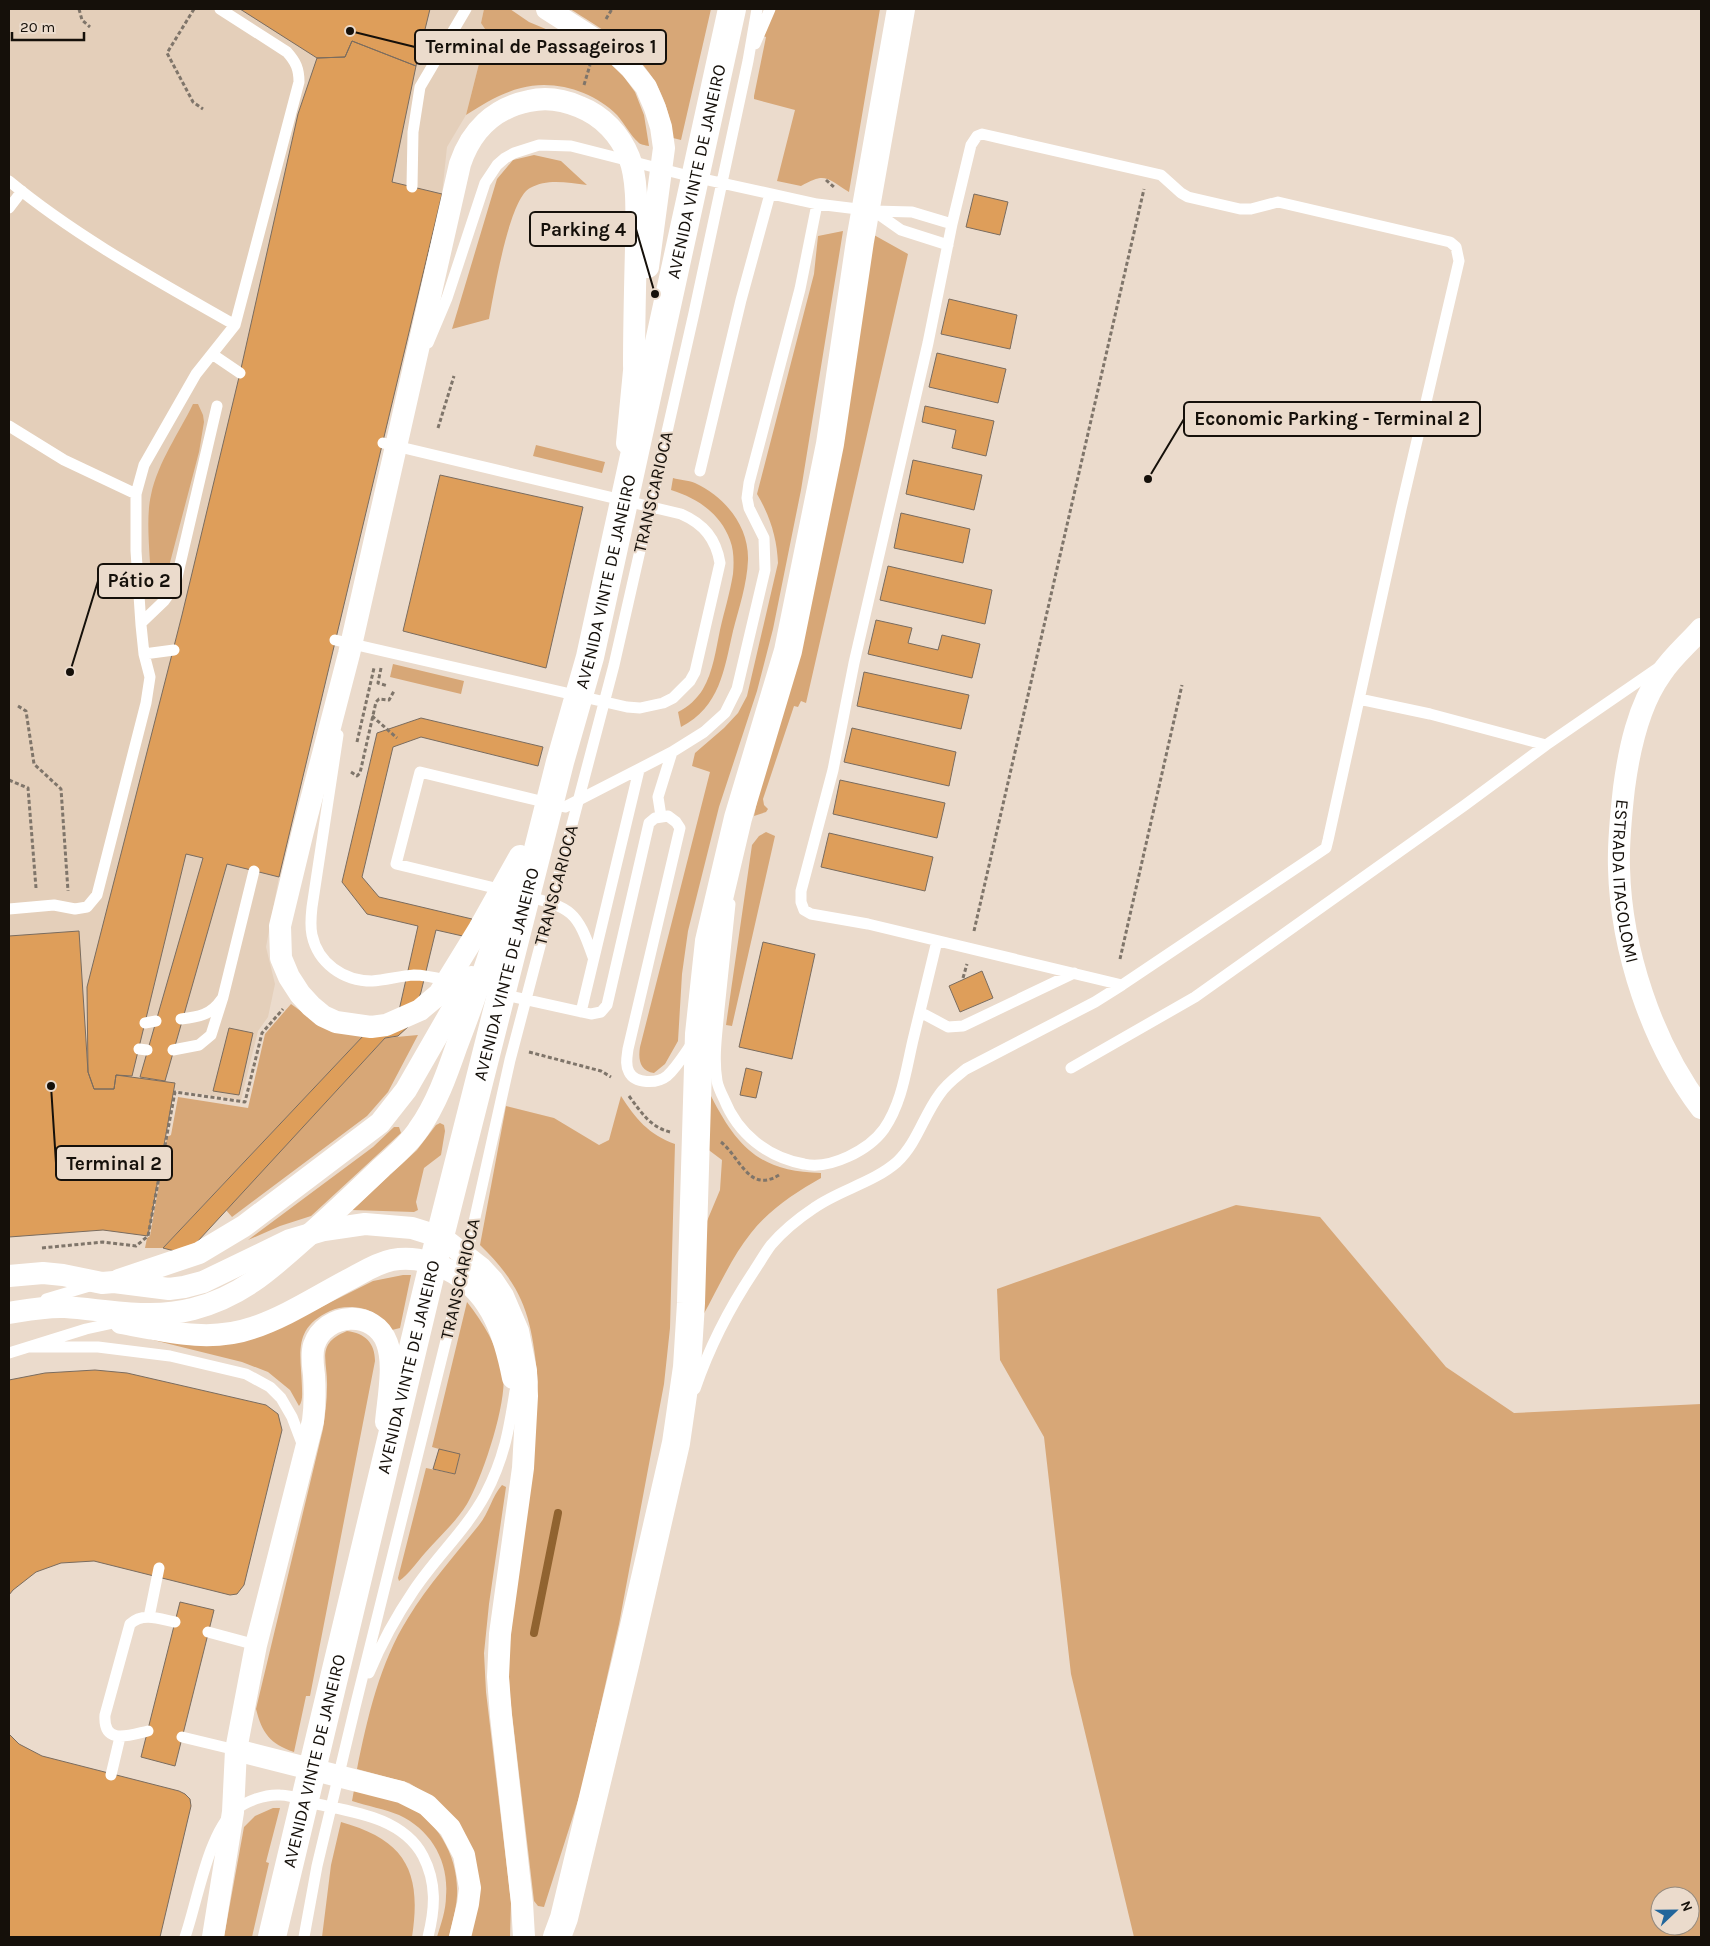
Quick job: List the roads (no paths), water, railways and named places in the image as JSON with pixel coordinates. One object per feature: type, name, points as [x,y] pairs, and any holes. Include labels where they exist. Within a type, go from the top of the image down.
[{"type":"street","points":[[547,9],[613,51],[630,67],[646,87],[660,127],[664,148],[634,365],[620,530]]},
{"type":"street","name":"AVENIDA VINTE DE JANEIRO","points":[[272,1937],[434,1260],[498,1056],[560,762],[590,657],[620,530],[732,9]]},
{"type":"street","points":[[557,1937],[566,1908],[626,1661],[676,1443],[687,1367],[691,1303],[699,1034],[709,941],[738,818],[788,651],[830,444],[860,241],[901,9]]},
{"type":"street","points":[[560,762],[520,856],[479,930],[439,994],[420,1010],[386,1025],[371,1027],[336,1022],[324,1016],[300,994],[289,977],[281,958],[280,926],[342,647],[410,386],[460,164],[466,148],[476,132],[490,118],[515,104],[531,100],[561,100],[585,109],[606,124],[617,135],[630,158],[637,209],[634,365]]},
{"type":"street","name":"ESTRADA ITACOLOMI","points":[[1700,633],[1660,674],[1646,703],[1634,736],[1626,771],[1620,819],[1619,868],[1623,912],[1632,961],[1648,1010],[1670,1058],[1690,1094],[1701,1108]]},
{"type":"street","points":[[80,1310],[117,1313],[191,1310],[210,1304],[248,1287],[267,1273],[334,1213],[408,1143],[429,1113],[450,1065],[498,930],[520,856]]},
{"type":"street","points":[[108,1282],[191,1256],[222,1240],[244,1226],[380,1123],[406,1090],[498,930]]},
{"type":"street","points":[[9,1276],[43,1273],[169,1289],[203,1282],[290,1240],[324,1230],[365,1224],[412,1228],[449,1243],[481,1268],[493,1281],[512,1313],[518,1331],[515,1391],[520,1414],[524,1468]]},
{"type":"street","points":[[9,1313],[38,1308],[65,1307],[118,1322],[191,1335],[219,1335],[252,1328],[280,1316],[369,1269],[392,1260],[411,1259],[426,1261],[444,1267],[456,1274],[476,1291],[488,1305],[516,1356],[527,1396],[524,1468],[500,1634],[498,1677],[524,1937]]},
{"type":"street","points":[[213,1937],[233,1812],[236,1750],[256,1645],[315,1410],[312,1358],[314,1345],[325,1328],[333,1323],[354,1318],[373,1324],[381,1331],[387,1342],[391,1358],[380,1490]]},
{"type":"street","points":[[236,1750],[401,1792],[427,1805],[450,1828],[461,1848],[466,1863],[470,1888],[460,1937]]},
{"type":"lane","points":[[9,909],[54,906],[75,909],[87,907],[97,895],[146,703],[150,677],[144,654],[140,623],[136,551],[136,494],[144,466],[154,446],[196,374],[235,325],[299,82],[296,61],[287,52],[220,9]]},
{"type":"lane","points":[[412,187],[413,132],[420,87],[466,9]]},
{"type":"lane","name":"TRANSCARIOCA","points":[[304,1937],[317,1866],[463,1270],[498,1056],[614,665],[694,313],[748,61],[757,9]]},
{"type":"lane","name":"TRANSCARIOCA","points":[[748,61],[770,9]]},
{"type":"lane","points":[[676,1443],[703,1365],[740,1291],[770,1246],[792,1225],[813,1208],[834,1195],[881,1173],[896,1162],[919,1134],[939,1095],[951,1080],[966,1068],[1095,1002],[1122,985],[1166,956],[1326,848],[1459,261],[1456,247],[1450,242],[1278,202],[1240,209],[1188,197],[1161,175],[1148,171],[982,134],[977,136],[971,145],[952,224],[928,343],[854,663],[832,770],[801,897],[804,910],[810,914],[868,924],[1122,985]]},
{"type":"lane","points":[[410,386],[447,298],[485,183],[490,174],[505,158],[526,148],[539,145],[571,146],[817,204],[874,211],[912,212],[952,224]]},
{"type":"lane","points":[[9,181],[129,265],[235,325]]},
{"type":"lane","points":[[9,208],[22,191]]},
{"type":"lane","points":[[700,472],[741,300],[770,194]]},
{"type":"lane","points":[[593,957],[583,930],[572,914],[558,904],[396,864],[420,772],[565,807],[672,752],[716,723],[732,702],[738,689],[765,570],[764,538],[747,498],[749,483],[800,289],[817,204]]},
{"type":"lane","points":[[874,211],[901,230],[948,245]]},
{"type":"lane","points":[[212,354],[240,373]]},
{"type":"lane","points":[[140,623],[164,601],[175,586],[217,406]]},
{"type":"lane","points":[[9,426],[64,460],[136,494]]},
{"type":"lane","points":[[383,443],[681,514],[693,519],[712,538],[718,551],[720,563],[695,672],[683,690],[673,698],[652,706],[627,707],[342,647],[311,923],[312,935],[324,960],[331,969],[353,978],[370,981],[416,975],[429,976],[580,1012],[592,1014],[602,1012],[607,1005],[649,823],[661,816],[668,816],[680,828],[628,1049],[626,1060],[628,1071],[633,1078],[640,1080],[661,1080],[668,1075],[699,1034]]},
{"type":"lane","points":[[144,654],[174,650]]},
{"type":"lane","points":[[1072,1068],[1195,998],[1680,652]]},
{"type":"lane","points":[[1359,699],[1430,714],[1546,746]]},
{"type":"lane","points":[[661,816],[658,797],[672,752]]},
{"type":"lane","points":[[580,1012],[639,770]]},
{"type":"lane","points":[[738,818],[715,1064],[717,1082],[732,1118],[744,1133],[771,1154],[807,1165],[834,1162],[861,1150],[873,1142],[884,1130],[897,1103],[936,940]]},
{"type":"lane","points":[[173,1050],[199,1045],[211,1035],[223,997],[254,871]]},
{"type":"lane","points":[[920,1012],[948,1027],[964,1026],[1074,974]]},
{"type":"lane","points":[[181,1019],[201,1016],[210,1012],[223,997]]},
{"type":"lane","points":[[9,1306],[63,1295],[108,1282]]},
{"type":"lane","points":[[9,1353],[86,1329],[118,1322]]},
{"type":"lane","points":[[30,1347],[98,1347],[170,1356],[246,1374],[270,1387],[281,1398],[292,1417],[305,1450]]},
{"type":"lane","name":"TRANSCARIOCA","points":[[355,1707],[381,1648],[414,1589],[467,1522],[487,1491],[494,1477],[508,1435],[515,1391]]},
{"type":"lane","points":[[149,1617],[160,1568]]},
{"type":"lane","points":[[148,1731],[120,1737],[112,1734],[107,1729],[104,1722],[105,1715],[130,1624],[142,1616],[175,1622]]},
{"type":"lane","points":[[208,1632],[256,1645]]},
{"type":"lane","points":[[111,1775],[120,1737]]},
{"type":"lane","points":[[182,1737],[236,1750]]},
{"type":"lane","points":[[186,1937],[213,1842],[233,1812],[248,1802],[280,1795],[367,1816],[388,1823],[412,1843],[422,1855],[434,1888],[434,1904],[428,1937]]},
{"type":"waterway","points":[[534,1633],[558,1513]]},
{"type":"place","name":"Terminal de Passageiros 1","points":[[350,31]]},
{"type":"place","name":"Parking 4","points":[[655,294]]},
{"type":"place","name":"Economic Parking - Terminal 2","points":[[1148,479]]},
{"type":"place","name":"Pátio 2","points":[[70,672]]},
{"type":"place","name":"Terminal 2","points":[[51,1086]]}]
